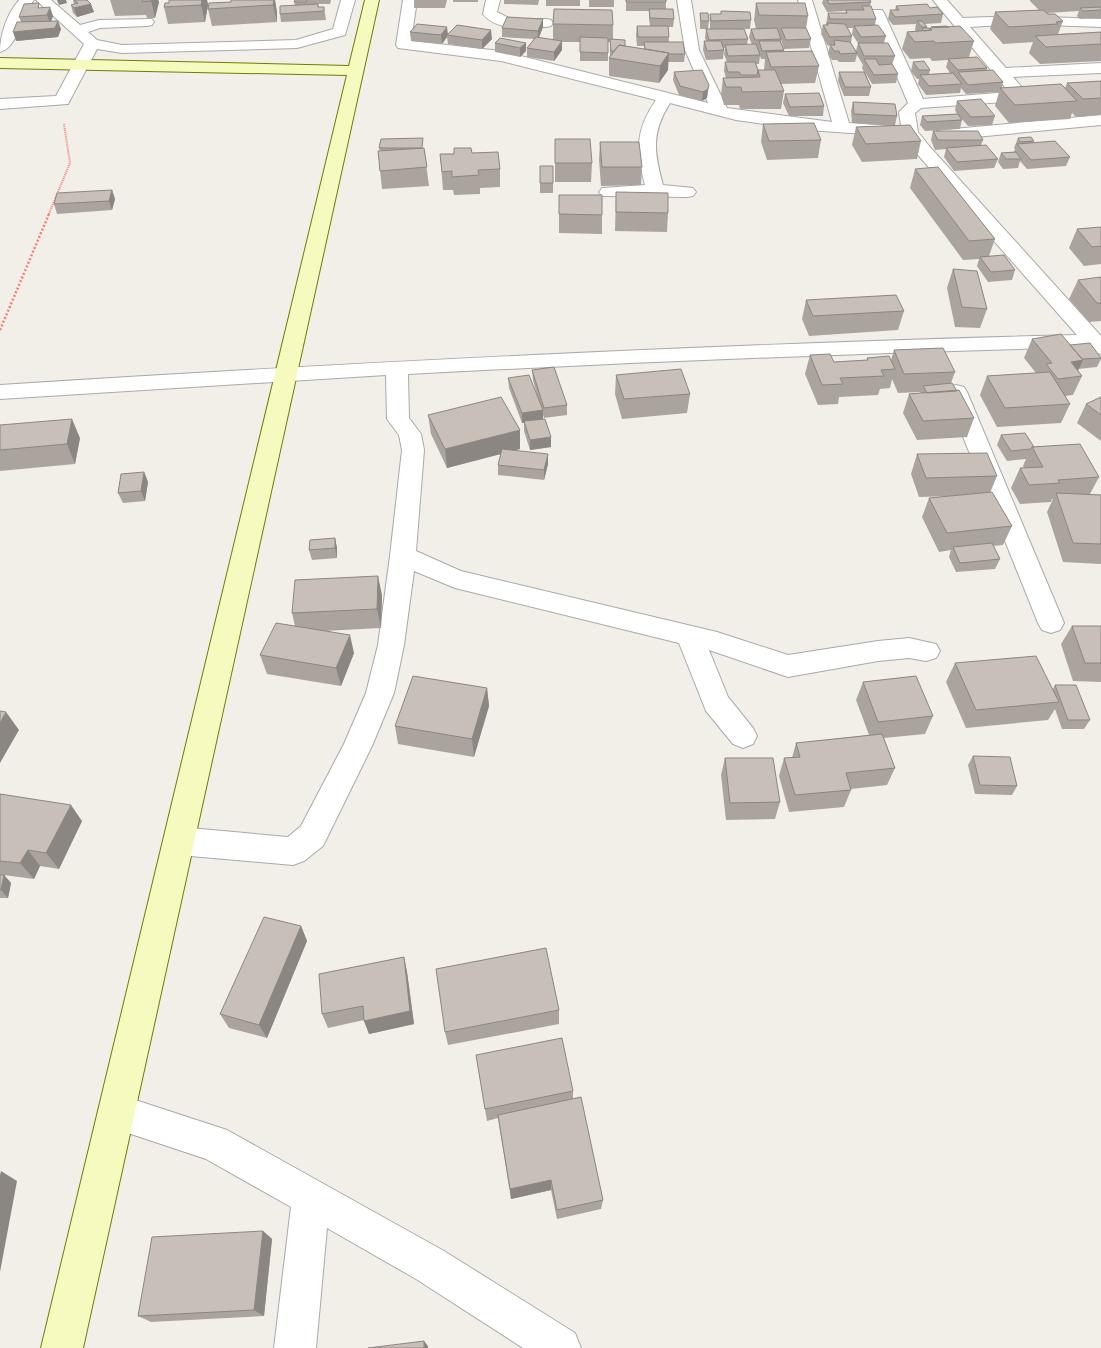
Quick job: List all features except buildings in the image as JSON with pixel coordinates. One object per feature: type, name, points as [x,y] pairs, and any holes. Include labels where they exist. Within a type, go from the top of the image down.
[{"type":"street","points":[[0,48],[5,44],[18,11],[27,0]]},
{"type":"street","points":[[43,0],[92,44],[122,49],[297,44],[340,32],[348,0]]},
{"type":"street","points":[[62,1348],[372,0]]},
{"type":"street","points":[[410,0],[403,46],[501,56],[736,115],[912,135],[1101,120]]},
{"type":"street","points":[[493,0],[490,14],[508,23],[546,23]]},
{"type":"street","points":[[684,0],[692,50],[720,111]]},
{"type":"street","points":[[805,0],[842,127]]},
{"type":"street","points":[[940,0],[1021,96]]},
{"type":"street","points":[[1006,7],[1020,20]]},
{"type":"street","points":[[877,13],[917,104]]},
{"type":"street","points":[[959,23],[1020,20],[1101,23]]},
{"type":"street","points":[[78,30],[99,24],[147,22]]},
{"type":"street","points":[[0,104],[62,101],[92,44]]},
{"type":"street","points":[[0,64],[80,64],[356,71]]},
{"type":"street","points":[[1001,73],[1101,68]]},
{"type":"street","points":[[1095,340],[924,151],[912,135],[907,112],[917,104],[1101,90]]},
{"type":"street","points":[[655,190],[647,156],[646,139],[649,124],[665,98]]},
{"type":"street","points":[[608,192],[655,190],[687,192]]},
{"type":"street","points":[[0,392],[286,373],[397,368],[942,359],[1095,340]]},
{"type":"street","points":[[942,359],[1051,623]]},
{"type":"street","points":[[179,841],[293,851],[312,836],[358,746],[380,693],[391,645],[403,556],[413,450],[410,434],[398,419],[397,368]]},
{"type":"street","points":[[403,556],[455,579],[717,642],[788,666],[878,650],[909,648],[926,651]]},
{"type":"street","points":[[689,635],[716,703],[743,736]]},
{"type":"street","points":[[117,1112],[214,1143],[430,1265],[560,1348]]},
{"type":"street","points":[[295,1348],[312,1199]]},
{"type":"path","points":[[0,330],[70,163],[62,101]]}]
